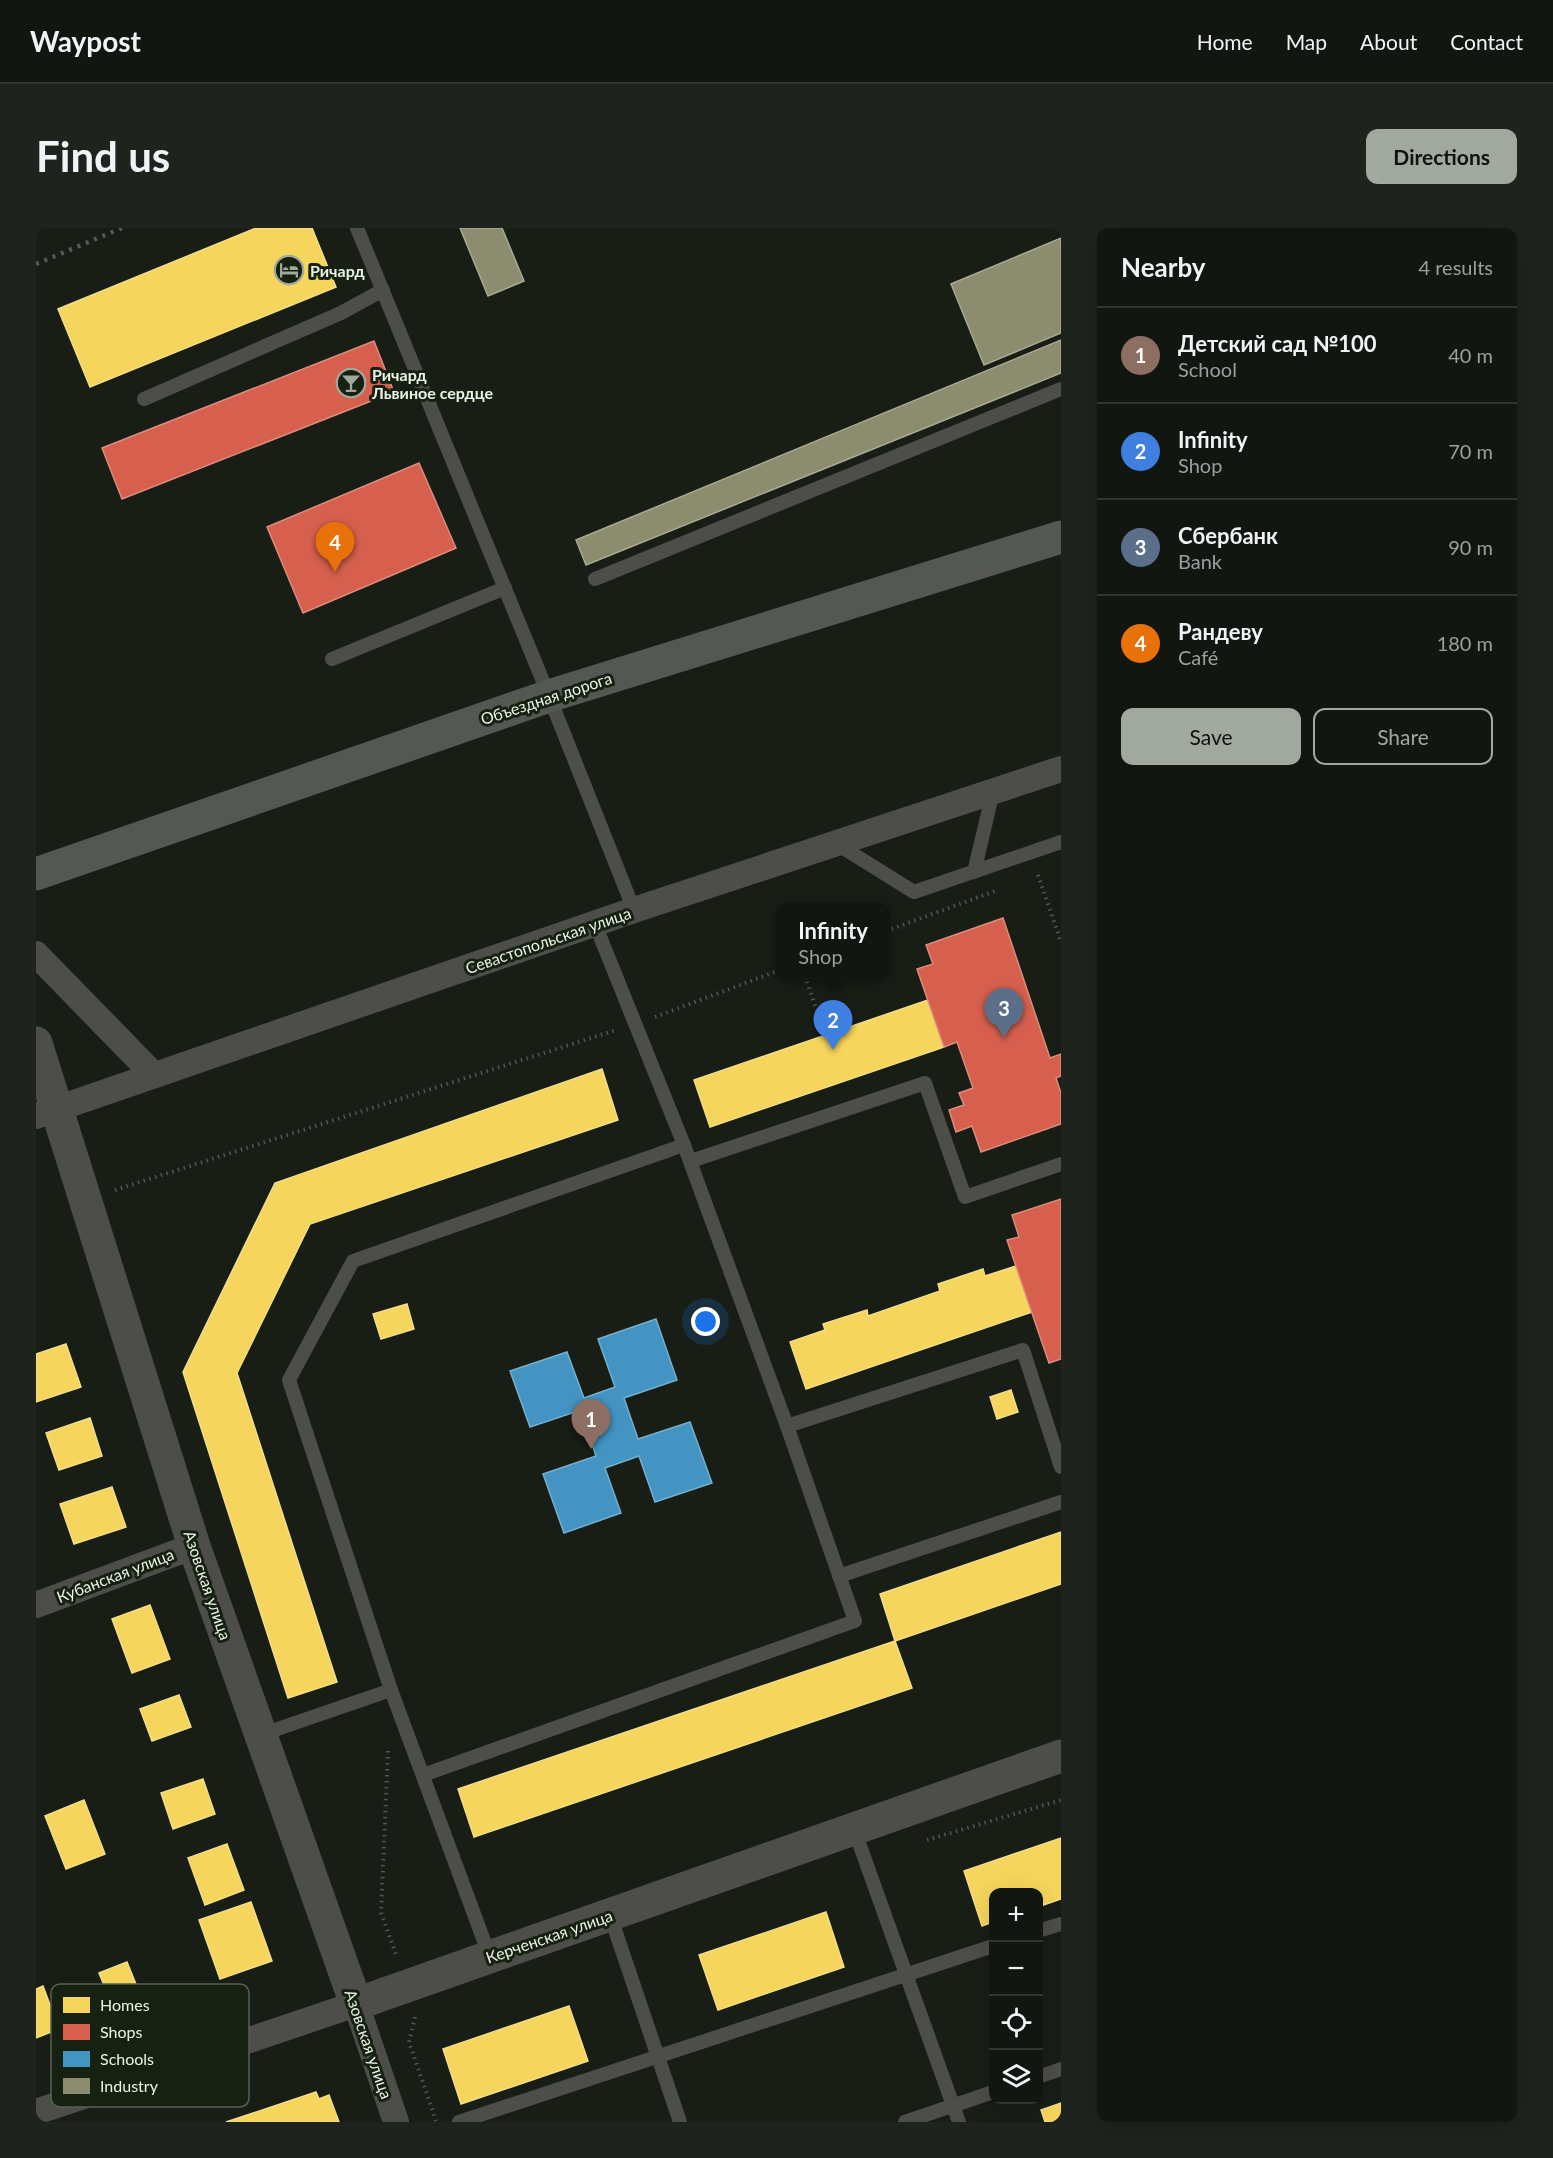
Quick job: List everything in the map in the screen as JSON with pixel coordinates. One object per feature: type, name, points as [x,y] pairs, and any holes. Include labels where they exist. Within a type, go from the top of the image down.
[{"type":"main road","name":"Объездная дорога","points":[[36,874],[549,696],[1061,537]]},
{"type":"street","name":"Севастопольская улица","points":[[46,1112],[634,910],[1061,769]]},
{"type":"street","points":[[36,954],[154,1075]]},
{"type":"street","name":"Азовская улица","points":[[36,1043],[46,1112],[85,1200],[194,1546],[396,2122]]},
{"type":"street","name":"Кубанская улица","points":[[36,1605],[194,1546]]},
{"type":"street","name":"Керченская улица","points":[[249,2040],[1061,1756]]},
{"type":"street","name":"Керченская улица","points":[[36,2112],[51,2107]]},
{"type":"lane","points":[[357,228],[506,588],[634,910]]},
{"type":"lane","points":[[144,399],[341,313],[383,290]]},
{"type":"lane","points":[[595,579],[1061,389]]},
{"type":"lane","points":[[332,659],[506,588]]},
{"type":"lane","points":[[974,872],[993,792]]},
{"type":"lane","points":[[837,844],[914,892],[1061,842]]},
{"type":"lane","points":[[423,1775],[855,1621],[788,1426],[691,1161],[595,924]]},
{"type":"lane","points":[[691,1161],[925,1083],[965,1197],[1061,1164]]},
{"type":"lane","points":[[490,1957],[391,1690],[289,1380],[353,1260],[684,1145]]},
{"type":"lane","points":[[788,1426],[1023,1350],[1056,1430],[1061,1467]]},
{"type":"lane","points":[[839,1576],[1061,1502]]},
{"type":"lane","points":[[260,1735],[391,1690]]},
{"type":"lane","points":[[855,1829],[959,2122]]},
{"type":"lane","points":[[610,1915],[680,2122]]},
{"type":"lane","points":[[1043,1929],[1061,1923]]},
{"type":"lane","points":[[459,2122],[989,1947]]},
{"type":"lane","points":[[1043,2075],[1061,2069]]},
{"type":"lane","points":[[905,2122],[989,2093]]},
{"type":"path","points":[[1027,879],[1046,872]]},
{"type":"path","points":[[1038,875],[1061,942]]},
{"type":"path","points":[[890,930],[1005,887]]},
{"type":"path","points":[[85,1200],[635,1024],[776,971]]},
{"type":"path","points":[[807,981],[825,1035]]},
{"type":"path","points":[[388,1749],[381,1913],[417,2010],[409,2042],[436,2122]]},
{"type":"building: Homes","points":[[256,228],[312,228],[336,287],[90,387],[58,309]]},
{"type":"building: Homes","points":[[928,1000],[944,1047],[710,1127],[694,1080]]},
{"type":"building: Homes","points":[[602,1069],[618,1120],[310,1224],[237,1373],[337,1682],[288,1698],[183,1372],[275,1183]]},
{"type":"building: Homes","points":[[1016,1266],[1032,1312],[806,1389],[790,1342],[825,1330],[823,1324],[867,1310],[868,1316],[940,1291],[938,1284],[983,1269],[985,1276]]},
{"type":"building: Homes","points":[[407,1304],[414,1329],[381,1339],[373,1314]]},
{"type":"building: Homes","points":[[66,1344],[81,1387],[36,1402],[36,1354]]},
{"type":"building: Homes","points":[[1011,1390],[1018,1412],[997,1419],[990,1397]]},
{"type":"building: Homes","points":[[90,1418],[102,1456],[59,1470],[46,1433]]},
{"type":"building: Homes","points":[[112,1487],[126,1527],[74,1544],[60,1504]]},
{"type":"building: Homes","points":[[1061,1532],[1061,1584],[895,1641],[880,1594]]},
{"type":"building: Homes","points":[[150,1605],[170,1659],[132,1673],[112,1619]]},
{"type":"building: Homes","points":[[895,1641],[912,1688],[474,1837],[458,1789]]},
{"type":"building: Homes","points":[[179,1695],[191,1727],[152,1741],[140,1709]]},
{"type":"building: Homes","points":[[203,1779],[215,1814],[173,1829],[161,1793]]},
{"type":"building: Homes","points":[[84,1800],[105,1854],[66,1869],[45,1816]]},
{"type":"building: Homes","points":[[1061,1838],[1061,1899],[1043,1905],[1043,1888],[989,1888],[989,1923],[982,1926],[964,1871]]},
{"type":"building: Homes","points":[[227,1844],[244,1890],[205,1905],[188,1858]]},
{"type":"building: Homes","points":[[251,1902],[272,1961],[220,1979],[199,1920]]},
{"type":"building: Homes","points":[[826,1912],[844,1967],[718,2010],[699,1955]]},
{"type":"building: Homes","points":[[127,1962],[136,1984],[103,1984],[99,1973]]},
{"type":"building: Homes","points":[[43,1986],[51,2008],[51,2032],[36,2038],[36,1989]]},
{"type":"building: Homes","points":[[569,2006],[588,2061],[461,2104],[443,2049]]},
{"type":"building: Homes","points":[[316,2092],[319,2099],[329,2095],[339,2122],[226,2122]]},
{"type":"building: Homes","points":[[1061,2103],[1061,2122],[1045,2122],[1041,2110]]},
{"type":"building: Shops","points":[[374,341],[394,392],[122,499],[102,448]]},
{"type":"building: Shops","points":[[419,463],[456,548],[303,613],[267,527]]},
{"type":"building: Shops","points":[[1003,918],[1050,1058],[1061,1054],[1061,1076],[1056,1078],[1061,1093],[1061,1124],[981,1152],[972,1126],[956,1132],[949,1110],[964,1105],[959,1093],[973,1088],[957,1042],[944,1047],[917,969],[933,964],[926,945]]},
{"type":"building: Shops","points":[[1061,1199],[1061,1359],[1049,1363],[1007,1240],[1019,1237],[1012,1215]]},
{"type":"building: Schools","points":[[656,1319],[677,1380],[624,1398],[638,1439],[690,1422],[712,1483],[655,1502],[639,1456],[605,1468],[621,1513],[564,1533],[543,1474],[596,1456],[581,1410],[530,1427],[510,1371],[567,1352],[584,1398],[615,1387],[598,1339]]},
{"type":"building: Industry","points":[[460,228],[502,228],[524,281],[488,296]]},
{"type":"building: Industry","points":[[1061,238],[1061,333],[984,365],[951,284]]},
{"type":"building: Industry","points":[[1061,340],[1061,373],[586,565],[576,540]]},
{"type":"railway","points":[[36,264],[122,228]]},
{"type":"place","name":"Ричард","points":[[289,270]]},
{"type":"place","name":"Ричард Львиное сердце","points":[[351,383]]},
{"type":"place","name":"Рандеву","points":[[335,572]]},
{"type":"place","name":"Сбербанк","points":[[1004,1038]]},
{"type":"place","name":"Infinity","points":[[833,1050]]},
{"type":"place","name":"Детский сад №100","points":[[591,1449]]}]
